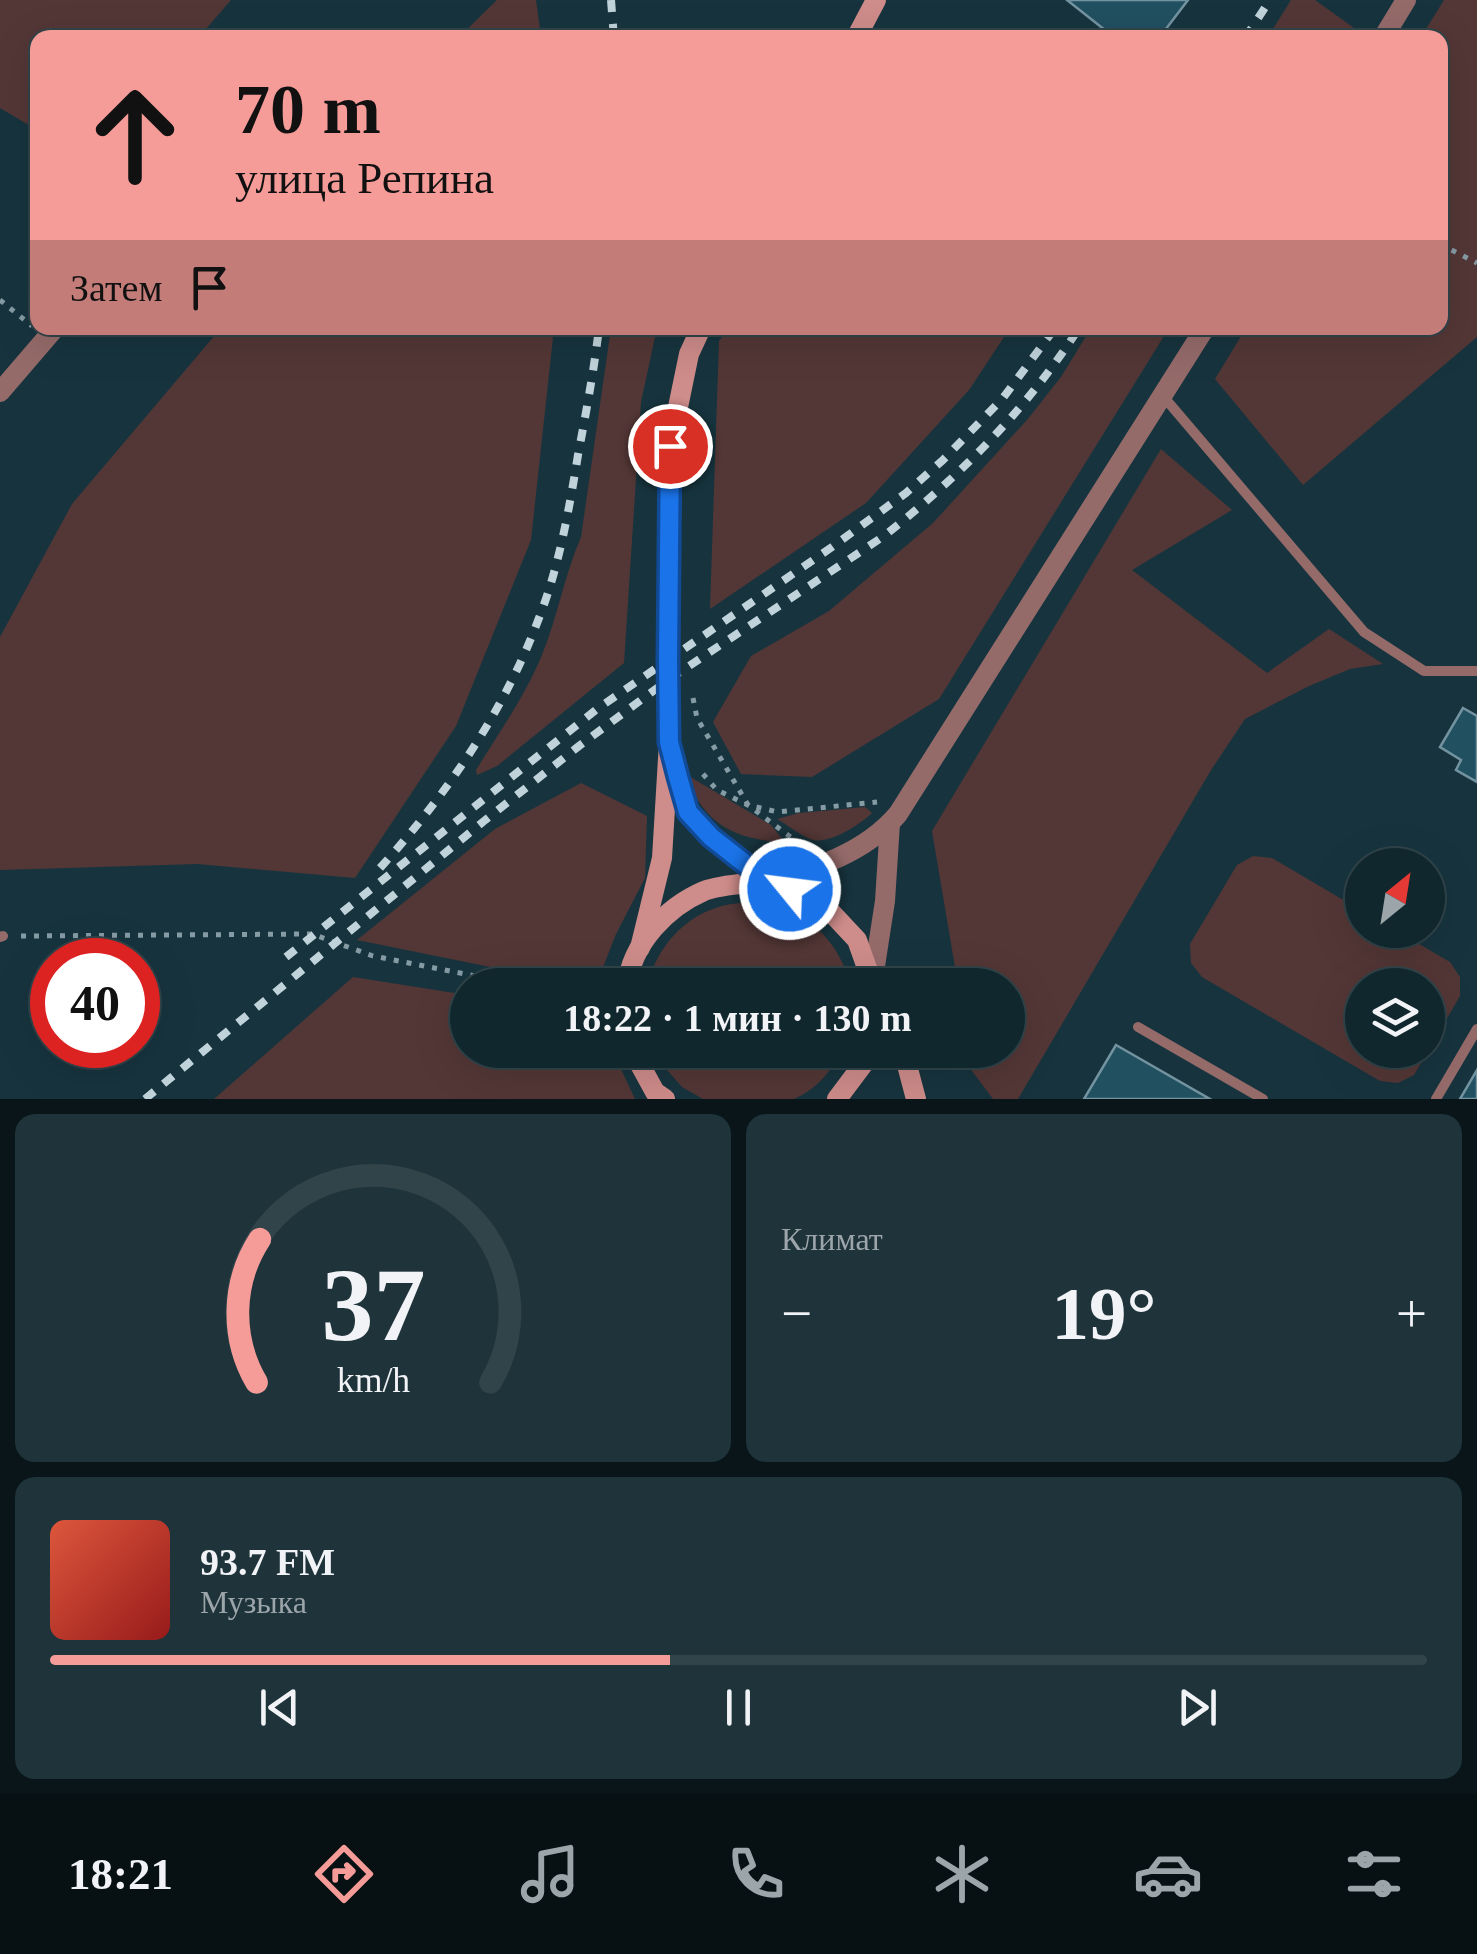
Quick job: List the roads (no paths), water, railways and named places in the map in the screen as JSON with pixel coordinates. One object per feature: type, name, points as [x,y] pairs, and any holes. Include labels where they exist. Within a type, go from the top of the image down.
[{"type":"street","points":[[860,30],[876,0]]},
{"type":"street","points":[[1388,30],[1406,0]]},
{"type":"street","points":[[0,392],[48,335]]},
{"type":"street","points":[[640,948],[662,858],[669,742],[670,446],[689,354],[698,335]]},
{"type":"street","points":[[631,968],[644,940],[670,910],[707,890],[819,868],[853,850],[890,822],[908,801],[1201,335]]},
{"type":"street","points":[[669,742],[688,812],[711,837],[767,881],[828,909],[856,940],[868,968]]},
{"type":"street","points":[[876,968],[890,822]]},
{"type":"street","points":[[643,1068],[660,1097]]},
{"type":"street","points":[[838,1099],[860,1068]]},
{"type":"street","points":[[908,1068],[916,1099]]},
{"type":"lane","points":[[1163,396],[1364,632],[1424,671],[1477,671]]},
{"type":"lane","points":[[1138,1027],[1263,1099]]},
{"type":"lane","points":[[1436,1099],[1477,1029]]},
{"type":"railway","points":[[611,0],[613,30]]},
{"type":"railway","points":[[1250,30],[1270,0]]},
{"type":"railway","points":[[380,868],[472,750],[525,653],[552,579],[567,517],[598,335]]},
{"type":"railway","points":[[286,957],[597,709],[906,493],[1003,398],[1050,335]]},
{"type":"railway","points":[[145,1099],[579,746],[668,680],[884,536],[912,513],[1014,414],[1074,335]]}]
